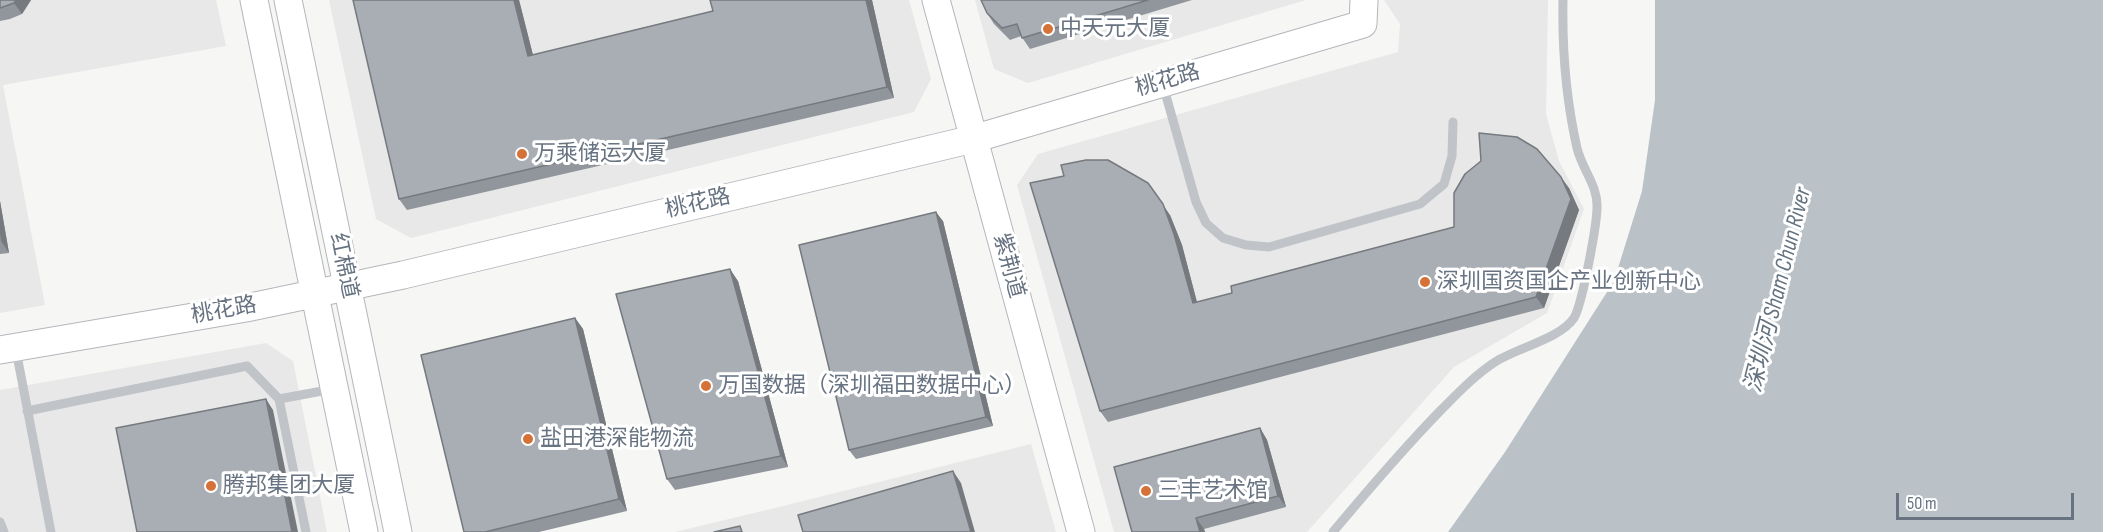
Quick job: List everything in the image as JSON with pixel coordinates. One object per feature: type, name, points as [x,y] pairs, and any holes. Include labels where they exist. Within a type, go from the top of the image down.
[{"type":"main road","name":"红棉道","points":[[254,0],[364,532]]},
{"type":"main road","name":"红棉道","points":[[288,0],[398,532]]},
{"type":"main road","name":"紫荆道","points":[[936,0],[1081,532]]},
{"type":"main road","name":"桃花路","points":[[8,348],[316,295],[973,139],[1363,24],[1364,0]]},
{"type":"lane","points":[[1333,532],[1405,447],[1466,385],[1495,362],[1559,331],[1574,318],[1594,236],[1597,205],[1594,186],[1582,167],[1568,109],[1562,44],[1563,0]]},
{"type":"lane","points":[[1162,83],[1196,202],[1206,223],[1223,238],[1246,245],[1269,247],[1420,204],[1444,184],[1452,156],[1453,122]]},
{"type":"lane","points":[[8,348],[27,411],[51,532]]},
{"type":"lane","points":[[27,411],[247,366],[279,399],[306,532]]},
{"type":"lane","points":[[279,399],[335,389]]},
{"type":"lane","points":[[0,522],[4,532]]},
{"type":"shaded area","points":[[0,0],[216,0],[226,46],[3,85],[45,305],[0,313]]},
{"type":"shaded area","name":"万乘储运大厦","points":[[329,0],[909,0],[931,79],[914,112],[411,238],[376,219]]},
{"type":"shaded area","points":[[975,0],[1306,0],[1028,83],[994,69]]},
{"type":"shaded area","name":"深圳国资国企产业创新中心","points":[[1384,0],[1548,0],[1546,114],[1559,161],[1584,209],[1547,313],[1454,367],[1307,532],[1114,532],[1017,185],[1038,154],[1398,52],[1400,24]]},
{"type":"shaded area","points":[[266,343],[293,361],[327,532],[0,532],[0,390]]},
{"type":"shaded area","points":[[1031,444],[1056,532],[675,532],[775,508]]},
{"type":"water","name":"深圳河 Sham Chun River","points":[[1655,0],[2103,0],[2103,532],[1448,532],[1505,452],[1614,281],[1642,191],[1655,100]]},
{"type":"building","points":[[0,0],[16,0],[0,8]]},
{"type":"building","name":"万乘储运大厦","points":[[353,0],[514,0],[528,56],[713,11],[710,0],[866,0],[887,87],[399,199]]},
{"type":"building","name":"中天元大厦","points":[[981,0],[1148,0],[1022,38],[1017,24],[1002,28],[987,13]]},
{"type":"building","name":"深圳国资国企产业创新中心","points":[[1479,133],[1517,137],[1537,149],[1561,177],[1571,199],[1536,297],[1100,411],[1030,183],[1064,176],[1061,165],[1086,160],[1108,160],[1148,183],[1163,204],[1174,234],[1193,303],[1232,293],[1231,286],[1454,227],[1454,193],[1465,174],[1481,161]]},
{"type":"building","points":[[936,212],[986,417],[849,450],[799,245]]},
{"type":"building","name":"万国数据（深圳福田数据中心）","points":[[730,269],[781,456],[667,479],[616,294]]},
{"type":"building","name":"盐田港深能物流","points":[[575,318],[619,499],[485,532],[464,532],[421,355]]},
{"type":"building","name":"腾邦集团大厦","points":[[266,399],[292,532],[137,532],[116,428]]},
{"type":"building","points":[[1260,428],[1278,496],[1196,518],[1200,532],[1132,532],[1114,467]]},
{"type":"building","points":[[953,471],[971,532],[803,532],[798,515]]},
{"type":"building","points":[[740,526],[742,532],[714,532]]},
{"type":"place","name":"中天元大厦","points":[[1048,29]]},
{"type":"place","name":"万乘储运大厦","points":[[522,154]]},
{"type":"place","name":"深圳国资国企产业创新中心","points":[[1425,282]]},
{"type":"place","name":"万国数据（深圳福田数据中心）","points":[[706,386]]},
{"type":"place","name":"盐田港深能物流","points":[[528,439]]},
{"type":"place","name":"腾邦集团大厦","points":[[211,486]]},
{"type":"place","name":"三丰艺术馆","points":[[1146,491]]}]
